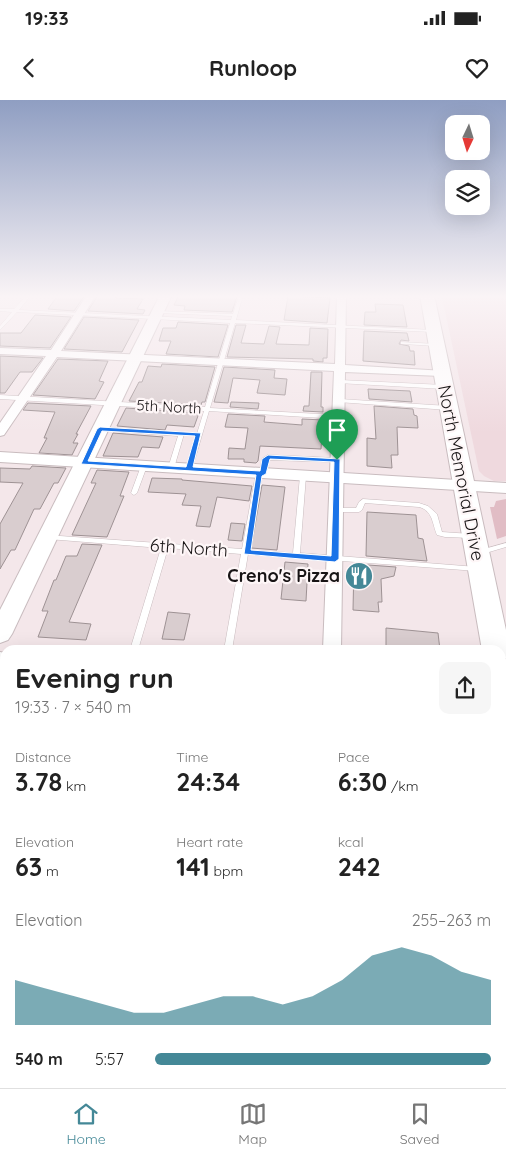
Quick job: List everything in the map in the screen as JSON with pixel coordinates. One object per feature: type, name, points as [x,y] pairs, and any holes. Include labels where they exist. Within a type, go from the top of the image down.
[{"type":"main road","points":[[0,634],[143,341]]},
{"type":"main road","name":"North Memorial Drive","points":[[436,341],[476,553],[497,645]]},
{"type":"street","points":[[0,432],[62,341]]},
{"type":"street","points":[[332,645],[341,341]]},
{"type":"street","points":[[0,351],[341,368],[443,380]]},
{"type":"street","points":[[0,457],[506,488]]},
{"type":"lane","points":[[189,469],[226,341]]},
{"type":"lane","points":[[402,343],[418,344],[426,341]]},
{"type":"lane","points":[[340,382],[443,380]]},
{"type":"lane","name":"5th North","points":[[0,397],[338,417]]},
{"type":"lane","points":[[340,401],[448,408]]},
{"type":"lane","points":[[100,429],[198,435]]},
{"type":"lane","points":[[171,468],[181,434]]},
{"type":"lane","points":[[229,645],[265,459],[268,457],[337,460]]},
{"type":"lane","points":[[134,493],[144,466]]},
{"type":"lane","points":[[296,555],[303,476]]},
{"type":"lane","points":[[336,510],[359,510],[360,503],[363,501],[422,505],[434,514],[438,533],[476,553],[506,546]]},
{"type":"lane","name":"6th North","points":[[48,537],[335,559],[476,553]]},
{"type":"lane","points":[[135,645],[165,546]]},
{"type":"shaded area","points":[[451,341],[506,341],[506,481],[494,481],[479,471]]},
{"type":"shaded area","points":[[506,499],[506,536],[497,539],[490,507],[494,507],[496,501]]},
{"type":"building","points":[[0,341],[55,341],[50,348],[0,346]]},
{"type":"building","points":[[69,341],[128,341],[122,352],[64,349]]},
{"type":"building","points":[[171,341],[223,341],[218,357],[166,354]]},
{"type":"building","points":[[231,341],[264,344],[265,341],[277,341],[276,344],[309,345],[309,341],[328,341],[327,358],[323,358],[323,362],[313,361],[313,359],[227,357]]},
{"type":"building","points":[[364,341],[400,341],[399,344],[409,346],[410,351],[414,351],[415,365],[363,361]]},
{"type":"building","points":[[0,356],[43,358],[32,372],[20,372],[5,393],[0,393]]},
{"type":"building","points":[[58,359],[108,361],[99,381],[104,382],[95,399],[33,395]]},
{"type":"building","points":[[162,364],[215,367],[205,402],[202,402],[201,405],[129,401],[139,382],[142,382],[148,366],[161,367]]},
{"type":"building","points":[[224,367],[275,370],[274,378],[287,379],[285,395],[257,393],[260,380],[233,378],[228,403],[214,402]]},
{"type":"building","points":[[311,372],[322,372],[321,407],[323,407],[323,412],[303,411],[304,406],[309,406]]},
{"type":"building","points":[[368,389],[410,391],[412,402],[369,399]]},
{"type":"building","points":[[231,402],[259,403],[258,409],[230,407]]},
{"type":"building","points":[[28,403],[91,406],[76,434],[78,434],[73,443],[78,443],[72,455],[39,453],[47,438],[44,438],[55,412],[23,410]]},
{"type":"building","points":[[374,406],[413,409],[414,415],[417,416],[418,428],[397,427],[398,455],[391,455],[392,468],[367,466],[367,438],[376,439]]},
{"type":"building","points":[[126,408],[199,413],[194,427],[167,425],[165,430],[117,426]]},
{"type":"building","points":[[228,414],[265,416],[264,422],[302,425],[302,419],[323,420],[321,449],[260,446],[256,463],[244,462],[244,459],[228,459],[229,448],[245,449],[248,428],[225,427]]},
{"type":"building","points":[[113,433],[163,437],[159,448],[142,447],[138,457],[103,456]]},
{"type":"building","points":[[32,466],[66,468],[58,483],[54,483],[40,509],[34,509],[15,550],[11,550],[0,569],[0,524],[23,483],[0,482],[0,468],[30,469]]},
{"type":"building","points":[[97,470],[129,472],[120,496],[124,496],[107,537],[72,535],[96,483],[91,483]]},
{"type":"building","points":[[152,478],[252,486],[249,501],[217,497],[210,527],[196,526],[201,506],[182,505],[186,494],[148,492]]},
{"type":"building","points":[[262,485],[285,487],[277,550],[251,548]]},
{"type":"building","points":[[367,512],[416,515],[418,538],[423,539],[427,561],[366,556]]},
{"type":"building","points":[[231,523],[245,524],[242,541],[228,540]]},
{"type":"building","points":[[82,544],[102,545],[69,622],[91,624],[86,640],[38,637],[48,611],[42,611],[54,580],[56,580],[66,556],[77,556]]},
{"type":"building","points":[[285,562],[308,564],[306,601],[281,599]]},
{"type":"building","points":[[354,564],[396,567],[394,576],[381,579],[382,602],[378,602],[379,612],[353,610]]},
{"type":"building","points":[[168,612],[190,614],[184,640],[162,639]]},
{"type":"building","points":[[386,628],[438,633],[439,645],[386,645]]},
{"type":"place","name":"Creno's Pizza","points":[[359,576]]},
{"type":"route","points":[[337,460],[268,457],[265,459],[263,474],[259,473],[171,468],[144,466],[84,463],[100,429],[198,435],[189,469],[259,473],[246,552],[335,559],[337,460]]}]
